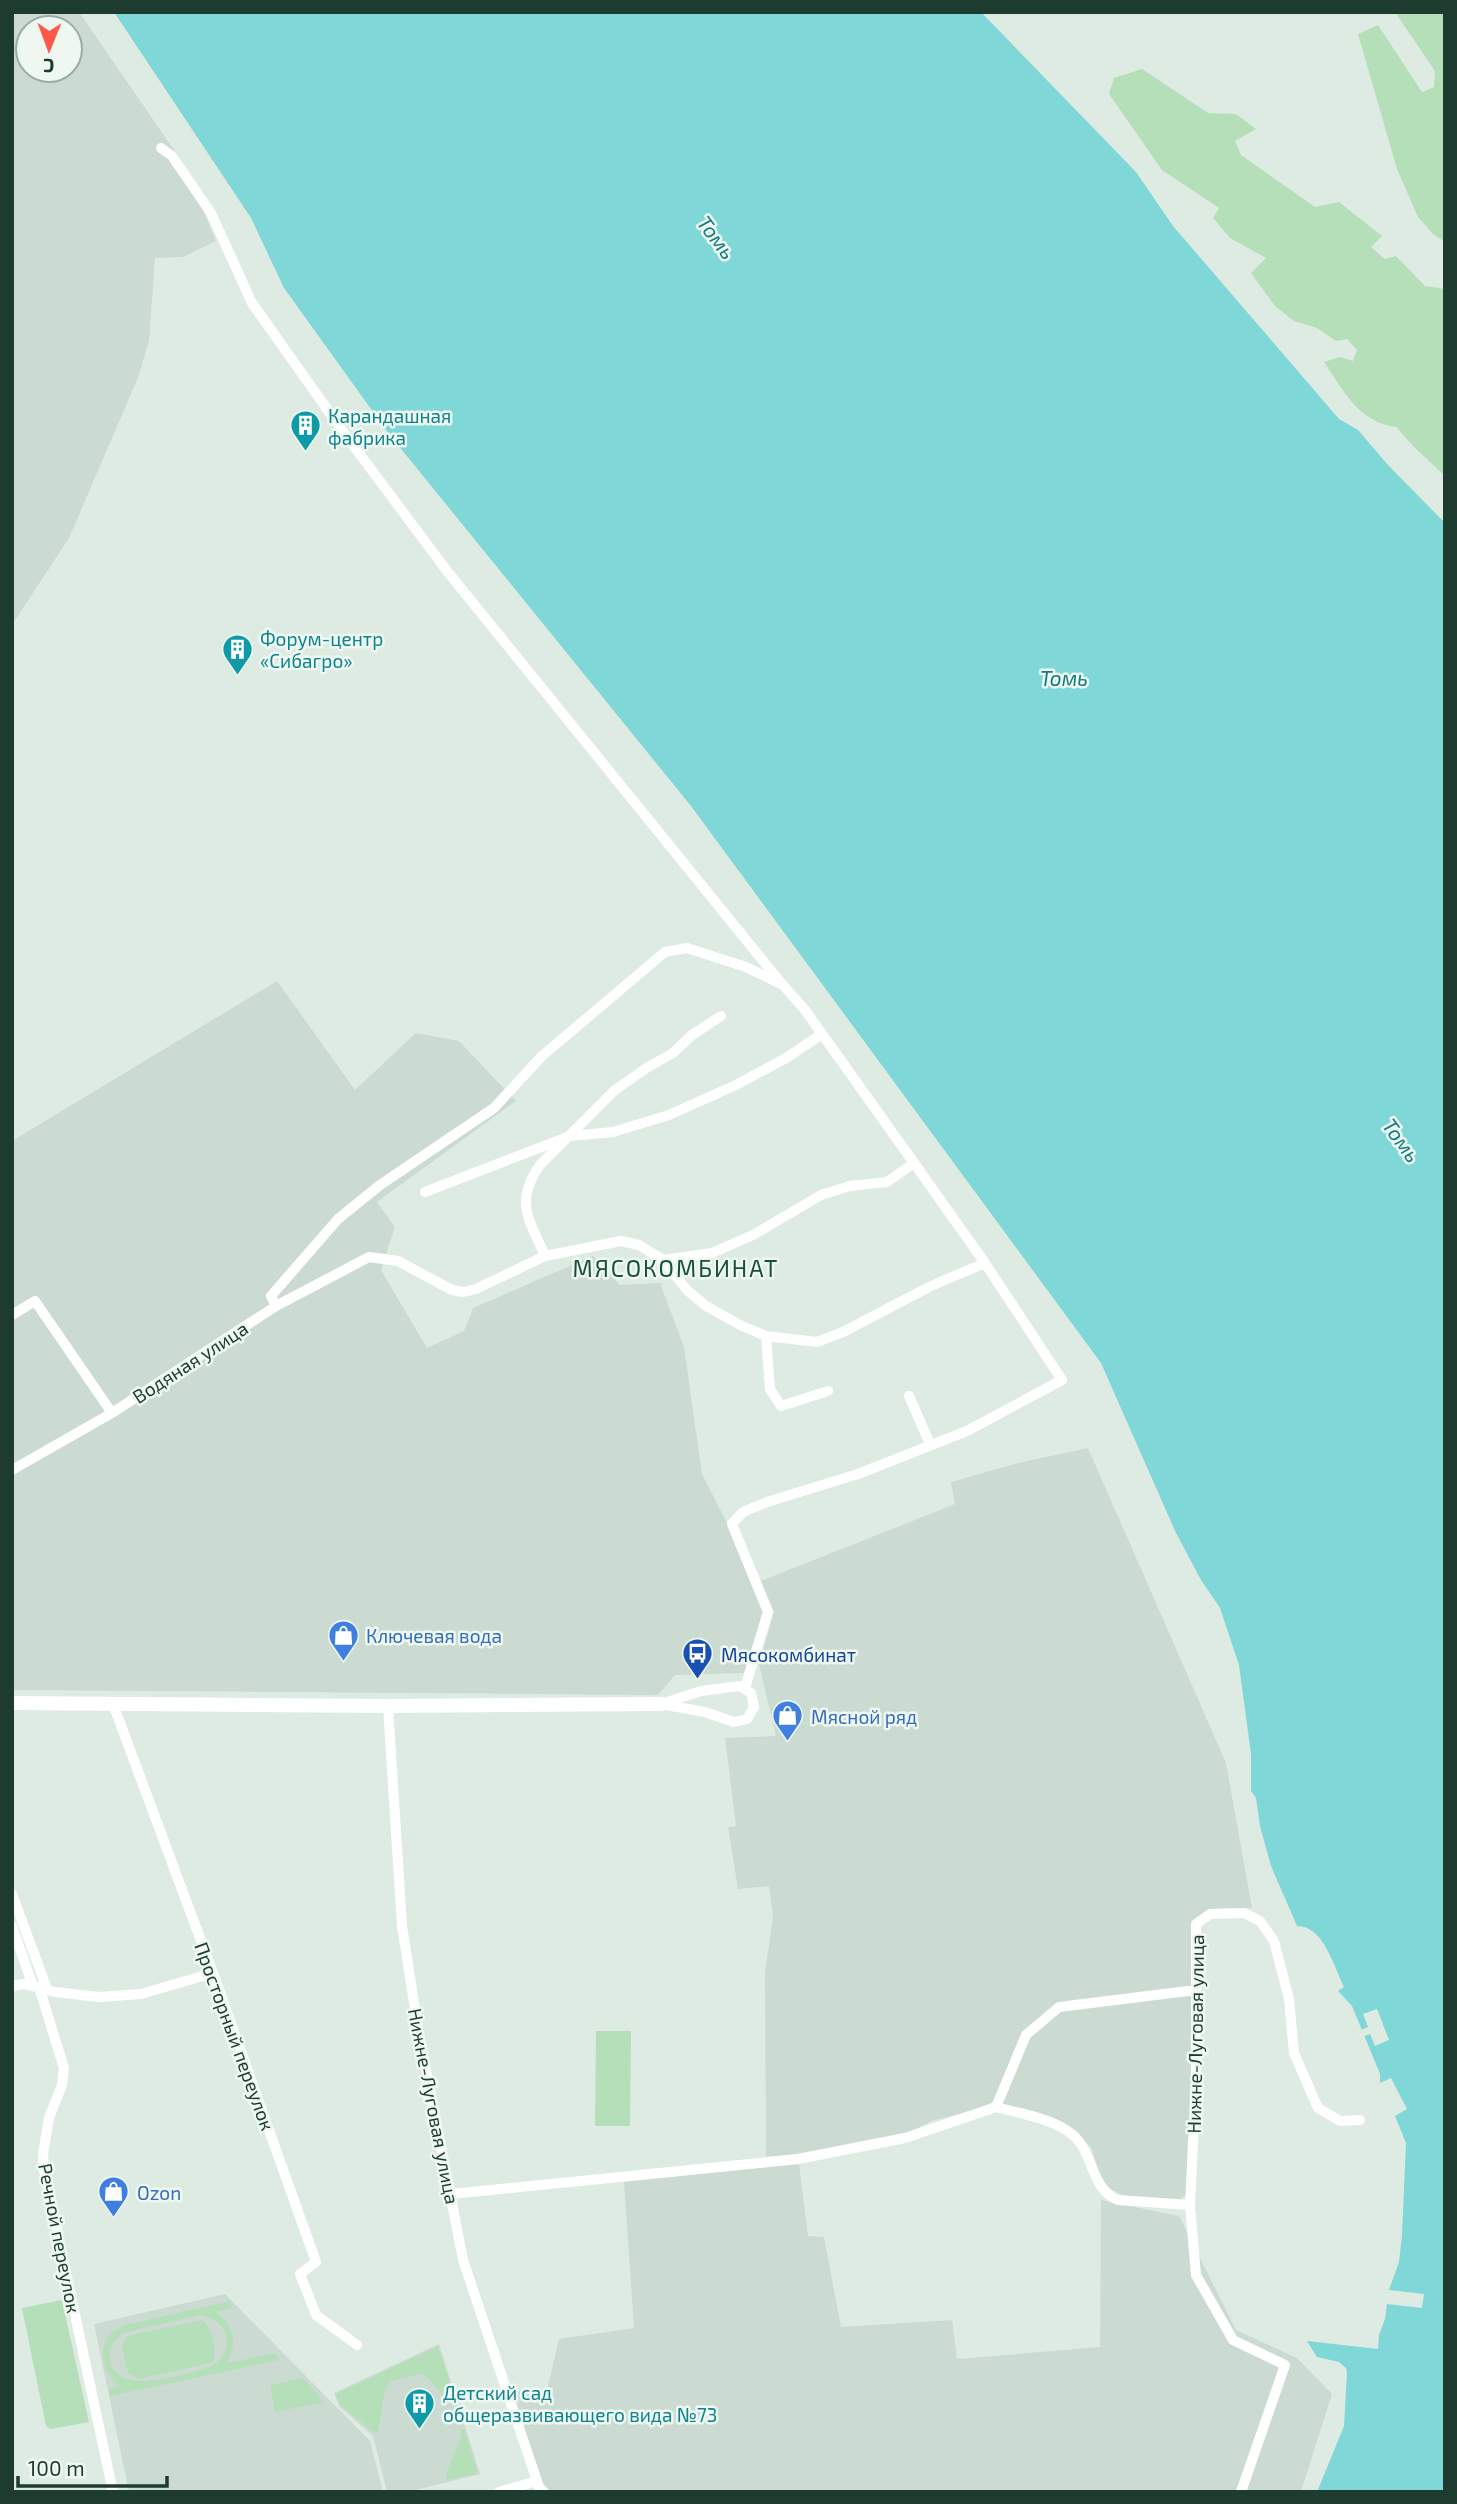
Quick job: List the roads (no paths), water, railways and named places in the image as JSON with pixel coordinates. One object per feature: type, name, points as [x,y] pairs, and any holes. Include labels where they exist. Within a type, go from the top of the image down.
[{"type":"street","points":[[161,148],[172,156],[211,213],[252,303],[384,486],[447,571],[805,1010],[985,1263],[1062,1380],[967,1430],[858,1474],[743,1512],[732,1524],[768,1612],[745,1688]]},
{"type":"street","points":[[276,1306],[271,1296],[338,1219],[380,1185],[494,1108],[542,1056],[665,952],[687,948],[746,967],[783,985]]},
{"type":"street","points":[[722,1016],[615,1090],[540,1165],[530,1179],[525,1193],[526,1212],[545,1256],[621,1241],[639,1245],[663,1260],[687,1290],[706,1306],[740,1325],[766,1336],[817,1342],[931,1286],[985,1263]]},
{"type":"street","points":[[425,1192],[570,1136],[613,1132],[669,1115],[736,1085],[786,1058],[822,1034]]},
{"type":"street","points":[[663,1260],[712,1253],[753,1235],[821,1195],[850,1186],[887,1182],[914,1163]]},
{"type":"street","name":"Водяная улица","points":[[12,1470],[113,1413],[276,1306],[369,1257],[398,1261],[452,1290],[463,1292],[476,1289],[545,1256]]},
{"type":"street","points":[[12,1315],[35,1301],[113,1413]]},
{"type":"street","points":[[766,1336],[770,1389],[781,1406],[828,1391]]},
{"type":"street","points":[[909,1396],[930,1444]]},
{"type":"street","points":[[12,1703],[388,1706],[661,1703],[705,1712],[734,1722],[747,1719],[754,1707],[751,1693],[745,1688],[733,1686],[710,1689],[661,1703]]},
{"type":"street","name":"Просторный переулок","points":[[113,1704],[316,2262],[300,2274],[316,2315],[357,2345]]},
{"type":"street","name":"Нижне-Луговая улица","points":[[388,1706],[402,1926],[418,2028],[463,2260],[537,2481],[544,2492]]},
{"type":"street","points":[[12,1894],[39,1987]]},
{"type":"street","name":"Нижне-Луговая улица","points":[[1241,2492],[1285,2365],[1233,2340],[1196,2275],[1190,2206],[1196,2081],[1196,1924],[1210,1913],[1244,1913],[1260,1920],[1274,1941],[1289,1999],[1294,2053],[1318,2108],[1340,2120],[1360,2120]]},
{"type":"street","points":[[12,1926],[39,1987]]},
{"type":"street","points":[[12,1986],[39,1987],[55,1992],[99,1997],[141,1994],[213,1973]]},
{"type":"street","name":"Речной переулок","points":[[39,1987],[64,2068],[62,2085],[49,2118],[43,2154],[44,2170],[113,2492]]},
{"type":"street","points":[[996,2107],[1026,2035],[1059,2007],[1196,1990]]},
{"type":"street","points":[[451,2193],[798,2159],[905,2138],[996,2107],[1059,2125],[1074,2136],[1087,2151],[1101,2188],[1111,2197],[1118,2200],[1190,2206]]},
{"type":"street","points":[[499,2492],[537,2481]]},
{"type":"water","name":"Томь","points":[[114,12],[981,12],[1136,172],[1173,226],[1339,419],[1358,430],[1445,523],[1445,2492],[1317,2492],[1344,2426],[1347,2373],[1346,2368],[1339,2362],[1317,2357],[1307,2341],[1378,2349],[1389,2290],[1399,2262],[1402,2235],[1406,2143],[1395,2116],[1407,2109],[1391,2078],[1380,2083],[1380,2074],[1352,2006],[1338,1991],[1344,1987],[1327,1949],[1314,1933],[1297,1926],[1271,1866],[1260,1826],[1256,1798],[1251,1791],[1251,1754],[1239,1665],[1220,1608],[1201,1580],[1176,1533],[1101,1363],[691,806],[389,434],[284,288],[251,218]]},
{"type":"place","name":"Карандашная фабрика","points":[[305,453]]},
{"type":"place","name":"Форум-центр «Сибагро»","points":[[237,676]]},
{"type":"place","name":"Ключевая вода","points":[[343,1662]]},
{"type":"place","name":"Мясокомбинат","points":[[698,1681]]},
{"type":"place","name":"Мясной ряд","points":[[788,1743]]},
{"type":"place","name":"Ozon","points":[[114,2219]]},
{"type":"place","name":"Детский сад общеразвивающего вида №73","points":[[420,2430]]},
{"type":"district","name":"МЯСОКОМБИНАТ","points":[[676,1268]]}]
